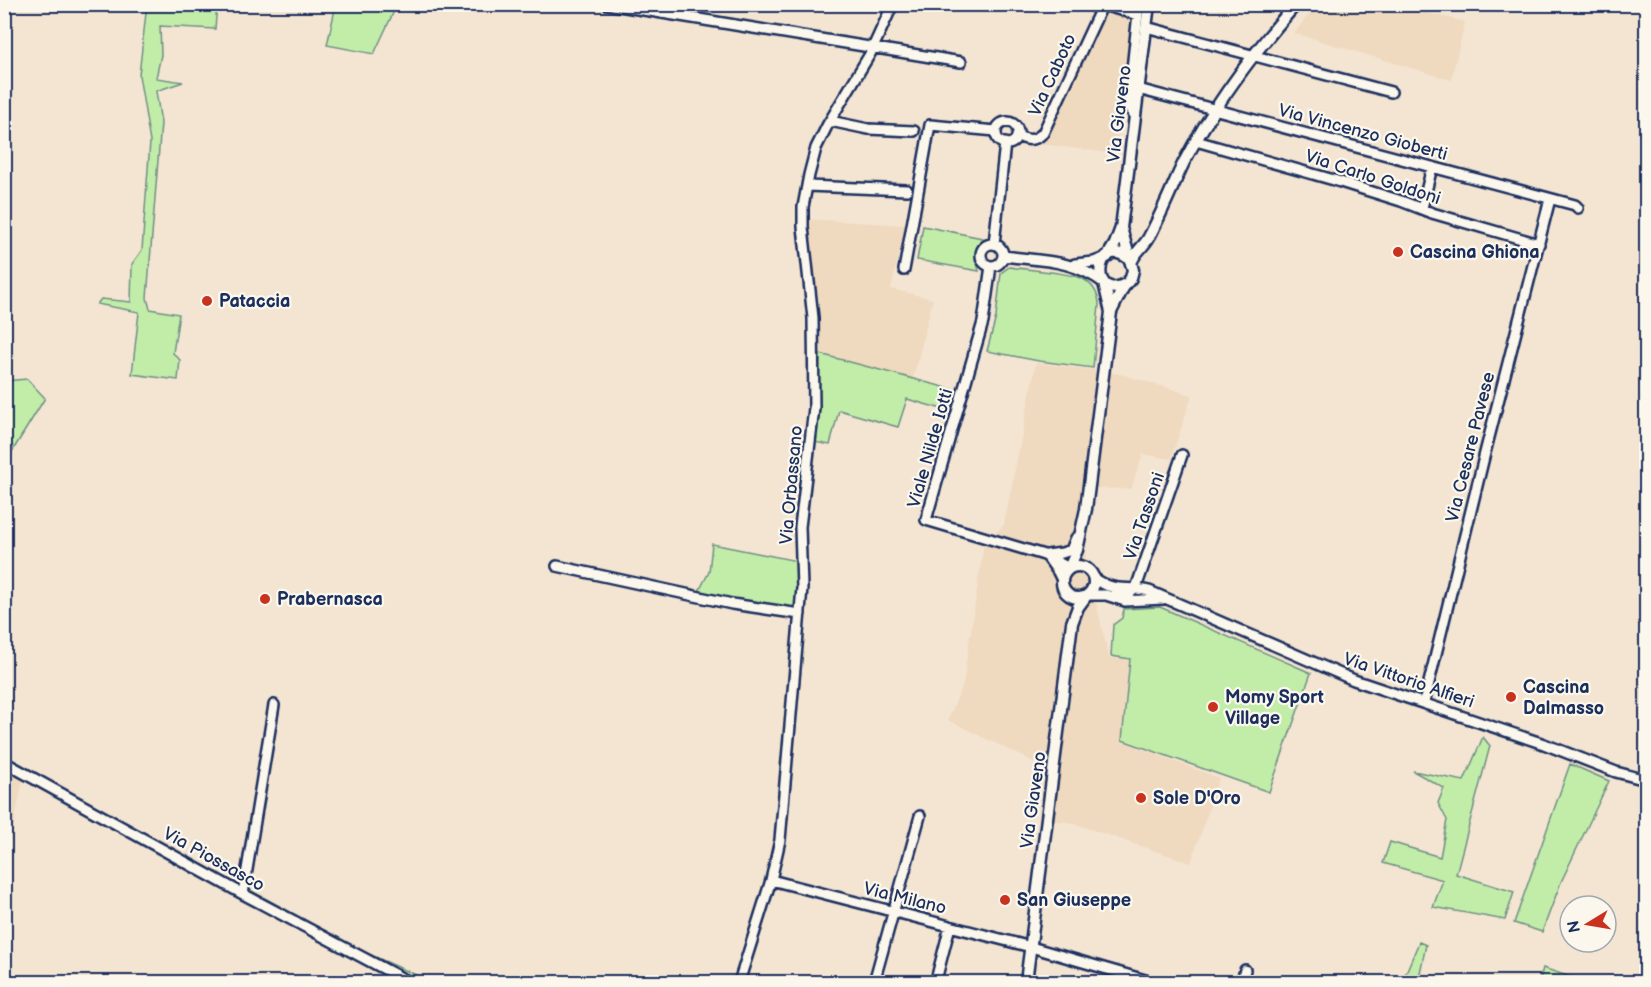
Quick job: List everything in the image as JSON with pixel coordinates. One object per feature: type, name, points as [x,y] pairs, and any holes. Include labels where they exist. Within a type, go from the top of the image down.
[{"type":"main road","name":"Via Giaveno","points":[[1026,982],[1072,622],[1078,607],[1093,587],[1092,575],[1084,555],[1086,510],[1111,312],[1099,270],[1115,244],[1121,228],[1149,4]]},
{"type":"main road","points":[[1107,257],[1118,254],[1130,262],[1148,240],[1196,141],[1215,109],[1296,4]]},
{"type":"main road","name":"Via Giaveno","points":[[1111,312],[1132,275],[1121,228]]},
{"type":"main road","points":[[1104,283],[1117,288],[1126,284]]},
{"type":"main road","name":"Via Giaveno","points":[[1072,622],[1062,580],[1077,550],[1086,510]]},
{"type":"main road","points":[[1069,568],[1080,566],[1092,575]]},
{"type":"main road","points":[[1065,593],[1073,598],[1087,596]]},
{"type":"street","points":[[607,4],[961,62]]},
{"type":"street","name":"Via Orbassano","points":[[740,982],[771,880],[780,840],[800,614],[802,588],[800,527],[814,408],[813,318],[803,207],[816,148],[873,48],[893,4]]},
{"type":"street","points":[[1135,117],[1129,106],[1129,97],[1139,4]]},
{"type":"street","name":"Via Caboto","points":[[1017,136],[1026,140],[1036,140],[1043,133],[1103,6],[1138,15]]},
{"type":"street","points":[[1146,27],[1391,93]]},
{"type":"street","name":"Via Vincenzo Gioberti","points":[[1138,89],[1575,205],[1578,208]]},
{"type":"street","points":[[830,120],[868,129],[914,131]]},
{"type":"street","points":[[1008,122],[1016,127],[1017,136],[1013,142],[1005,143],[999,140],[996,131],[1002,123],[1008,122]]},
{"type":"street","points":[[904,270],[930,125],[996,131]]},
{"type":"street","name":"Via Carlo Goldoni","points":[[1196,141],[1334,180],[1432,213],[1539,243]]},
{"type":"street","name":"Viale Nilde Iotti","points":[[1005,143],[993,244],[985,247],[982,253],[984,262],[991,266],[983,322],[926,520],[1044,555]]},
{"type":"street","points":[[1422,208],[1432,167]]},
{"type":"street","points":[[807,186],[907,190]]},
{"type":"street","name":"Via Cesare Pavese","points":[[1424,704],[1550,199]]},
{"type":"street","points":[[993,244],[1000,248],[1003,256]]},
{"type":"street","points":[[1003,256],[1070,264],[1094,262],[1107,257]]},
{"type":"street","points":[[991,266],[999,263],[1003,256]]},
{"type":"street","points":[[1070,264],[1092,273],[1104,283]]},
{"type":"street","name":"Via Tassoni","points":[[1136,588],[1182,455]]},
{"type":"street","name":"Via Giaveno","points":[[1044,555],[1071,550],[1086,510]]},
{"type":"street","points":[[1044,555],[1069,568]]},
{"type":"street","points":[[1044,555],[1054,565],[1062,580]]},
{"type":"street","points":[[556,566],[732,604],[800,614]]},
{"type":"street","name":"Via Vittorio Alfieri","points":[[1092,575],[1115,589],[1136,588],[1149,591],[1354,680],[1563,750],[1616,772],[1647,780]]},
{"type":"street","name":"Via Vittorio Alfieri","points":[[1087,596],[1112,596],[1130,593],[1136,588]]},
{"type":"street","name":"Via Vittorio Alfieri","points":[[1112,596],[1125,601],[1165,599]]},
{"type":"street","points":[[243,894],[274,705]]},
{"type":"street","name":"Via Piossasco","points":[[4,762],[243,894],[409,982]]},
{"type":"street","points":[[874,982],[920,816]]},
{"type":"street","name":"Via Milano","points":[[771,880],[1030,947],[1152,982]]},
{"type":"street","points":[[936,981],[950,926]]},
{"type":"street","points":[[1241,982],[1245,970]]},
{"type":"shaded area","points":[[1102,5],[1134,5],[1116,154],[1042,144]]},
{"type":"shaded area","points":[[1317,5],[1393,5],[1465,22],[1451,80],[1294,33]]},
{"type":"shaded area","points":[[805,219],[905,225],[891,289],[933,299],[913,379],[820,354],[817,299],[810,283]]},
{"type":"shaded area","points":[[1036,363],[1116,373],[1192,395],[1171,459],[1143,454],[1131,489],[1089,488],[1085,555],[1109,658],[1129,660],[1121,741],[1219,778],[1191,863],[1069,822],[1047,820],[1044,767],[948,720],[963,684],[984,543],[1004,525]]},
{"type":"shaded area","points":[[5,768],[23,779],[5,871]]},
{"type":"green space","points":[[147,4],[217,5],[215,29],[160,26],[161,55],[156,78],[183,82],[156,91],[161,123],[147,298],[150,309],[179,314],[173,353],[180,360],[178,380],[132,374],[139,312],[97,304],[101,299],[131,302],[132,264],[142,250],[150,142],[139,75]]},
{"type":"green space","points":[[336,4],[447,5],[445,12],[395,9],[374,54],[327,45]]},
{"type":"green space","points":[[923,226],[987,239],[979,246],[976,253],[979,271],[917,260]]},
{"type":"green space","points":[[1009,267],[1078,277],[1087,281],[1092,287],[1099,301],[1093,368],[987,351],[996,317],[1001,273]]},
{"type":"green space","points":[[820,354],[955,390],[949,411],[907,399],[898,427],[839,410],[830,445],[814,442]]},
{"type":"green space","points":[[27,379],[45,398],[5,463],[5,381]]},
{"type":"green space","points":[[712,544],[797,561],[796,605],[788,610],[698,593],[709,572]]},
{"type":"green space","name":"Momy Sport Village","points":[[1160,607],[1311,673],[1269,792],[1122,740],[1130,659],[1111,656],[1113,625],[1122,618],[1124,609]]},
{"type":"green space","points":[[1483,737],[1490,746],[1456,874],[1514,892],[1505,920],[1433,907],[1443,880],[1383,863],[1390,842],[1440,857],[1447,820],[1438,803],[1444,788],[1413,771],[1464,781]]},
{"type":"green space","points":[[1570,764],[1609,781],[1561,882],[1542,932],[1514,923]]},
{"type":"green space","points":[[248,889],[362,951],[432,982],[415,982],[247,891]]},
{"type":"green space","points":[[1419,942],[1426,945],[1418,982],[1402,982]]},
{"type":"green space","points":[[1543,968],[1586,982],[1539,982]]},
{"type":"place","name":"Cascina Ghiona","points":[[1398,252]]},
{"type":"place","name":"Pataccia","points":[[207,301]]},
{"type":"place","name":"Prabernasca","points":[[265,599]]},
{"type":"place","name":"Cascina Dalmasso","points":[[1511,697]]},
{"type":"place","name":"Momy Sport Village","points":[[1213,707]]},
{"type":"place","name":"Sole D'Oro","points":[[1141,798]]},
{"type":"place","name":"San Giuseppe","points":[[1005,900]]}]
